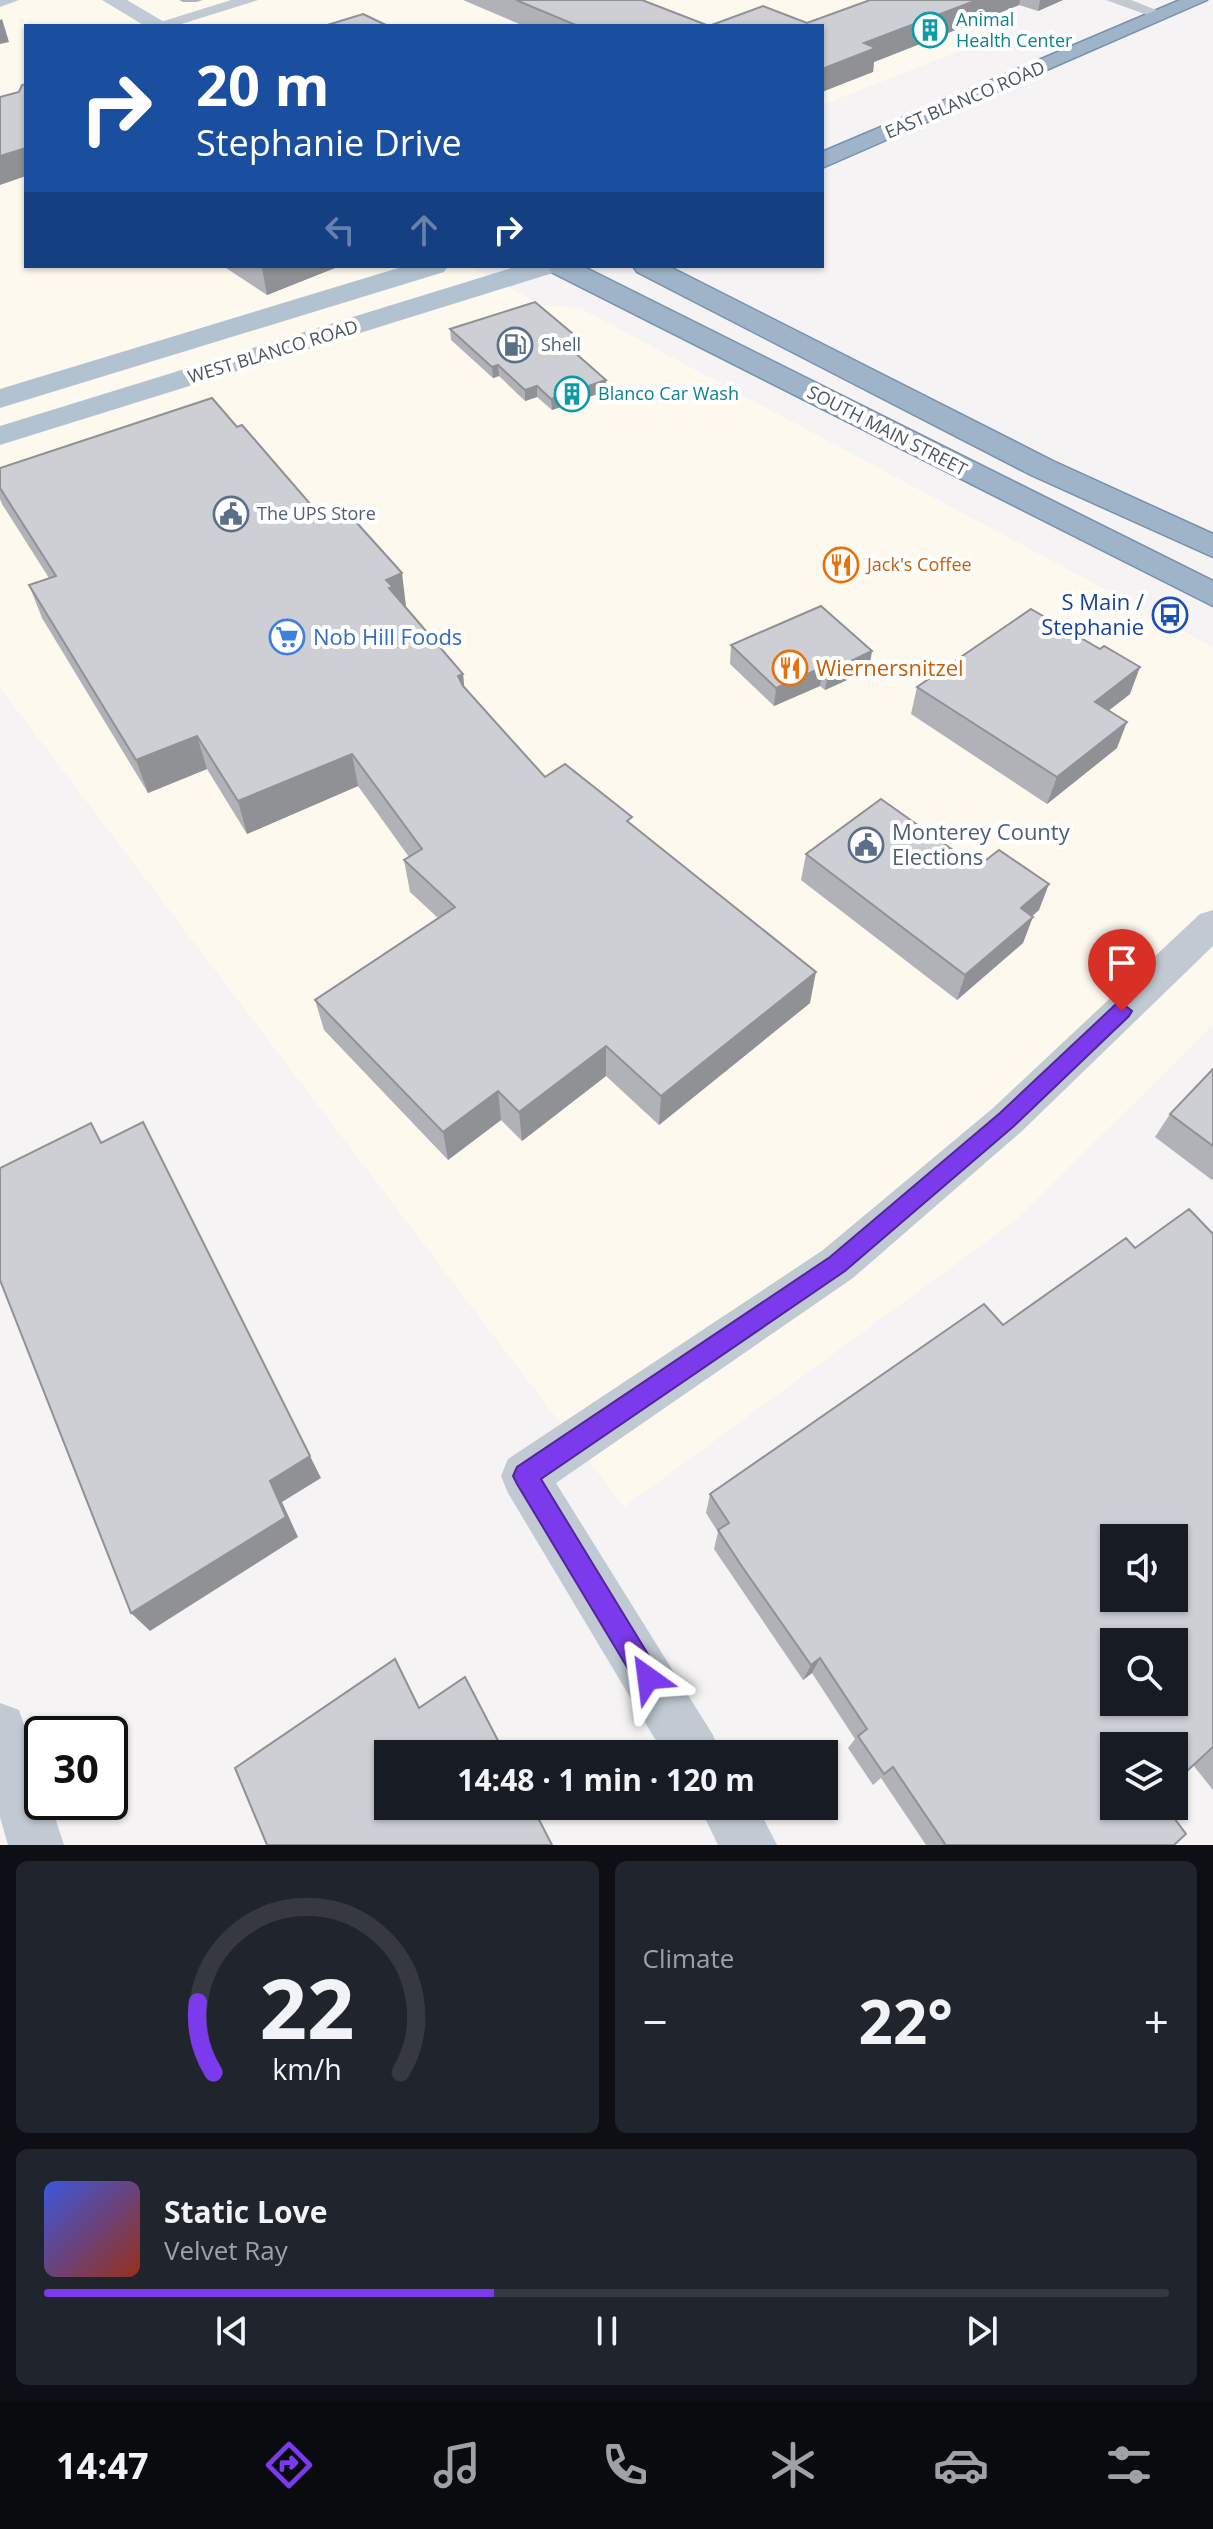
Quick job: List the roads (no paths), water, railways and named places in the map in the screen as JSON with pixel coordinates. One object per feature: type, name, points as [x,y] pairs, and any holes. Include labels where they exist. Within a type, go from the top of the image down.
[{"type":"highway","name":"EAST BLANCO ROAD","points":[[824,160],[1197,0]]},
{"type":"highway","points":[[1096,15],[1124,1]]},
{"type":"highway","name":"SOUTH MAIN STREET","points":[[565,268],[1213,595]]},
{"type":"highway","name":"SOUTH MAIN STREET","points":[[651,268],[1014,455],[1213,547]]},
{"type":"main road","points":[[112,0],[156,24]]},
{"type":"main road","name":"WEST BLANCO ROAD","points":[[0,399],[427,268]]},
{"type":"main road","name":"WEST BLANCO ROAD","points":[[0,436],[540,268]]},
{"type":"street","points":[[0,2],[11,0]]},
{"type":"street","points":[[167,24],[250,0]]},
{"type":"street","points":[[1124,1],[1161,15]]},
{"type":"street","points":[[685,1740],[525,1476],[838,1264],[1007,1120],[1213,924]]},
{"type":"street","points":[[0,1729],[36,1845]]},
{"type":"street","points":[[734,1820],[749,1845]]},
{"type":"place","name":"Animal Health Center","points":[[930,30]]},
{"type":"place","name":"Shell","points":[[515,345]]},
{"type":"place","name":"Blanco Car Wash","points":[[572,394]]},
{"type":"place","name":"The UPS Store","points":[[231,514]]},
{"type":"place","name":"Jack's Coffee","points":[[841,565]]},
{"type":"place","name":"S Main / Stephanie","points":[[1170,615]]},
{"type":"place","name":"Nob Hill Foods","points":[[287,637]]},
{"type":"place","name":"Wiernersnitzel","points":[[790,668]]},
{"type":"place","name":"Monterey County Elections","points":[[866,845]]}]
